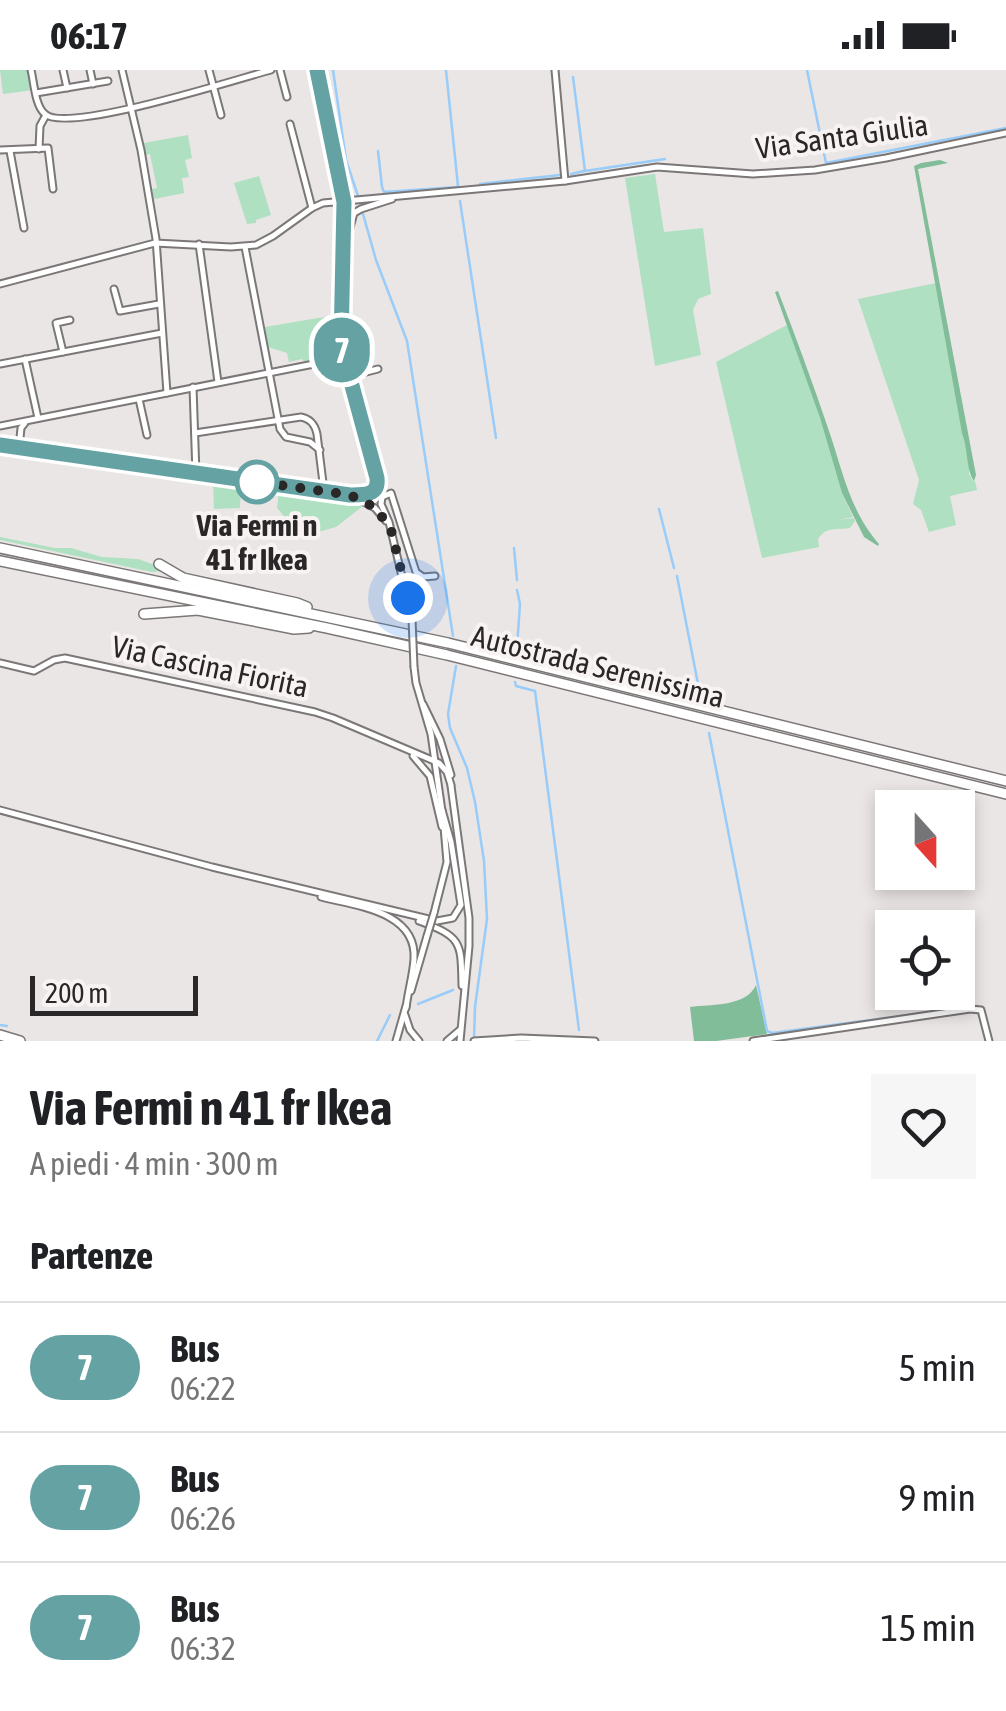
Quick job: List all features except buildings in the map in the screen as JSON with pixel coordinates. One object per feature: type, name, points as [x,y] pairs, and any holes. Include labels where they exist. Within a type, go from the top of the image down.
[{"type":"highway","name":"Autostrada Serenissima","points":[[0,548],[328,622],[1006,794]]},
{"type":"highway","name":"Autostrada Serenissima","points":[[0,561],[448,643],[1006,781]]},
{"type":"highway","points":[[159,564],[183,578],[297,603],[328,622]]},
{"type":"highway","points":[[144,614],[198,610],[294,628],[328,622]]},
{"type":"highway","points":[[0,1036],[20,1041]]},
{"type":"street","points":[[31,70],[39,105],[46,116],[61,118],[121,112],[271,70]]},
{"type":"street","points":[[63,70],[67,88]]},
{"type":"street","points":[[90,70],[94,84]]},
{"type":"street","points":[[122,70],[156,238],[168,393]]},
{"type":"street","points":[[209,70],[221,116]]},
{"type":"street","points":[[280,70],[287,97]]},
{"type":"street","points":[[317,70],[344,202],[340,334],[378,484],[375,498],[391,530],[412,618],[416,683],[450,772],[469,918],[460,1041]]},
{"type":"street","points":[[556,70],[565,182]]},
{"type":"street","points":[[36,93],[108,81]]},
{"type":"street","points":[[39,149],[40,126],[46,116]]},
{"type":"street","points":[[0,284],[154,243],[245,246],[266,241],[312,208],[290,124]]},
{"type":"street","name":"Via Santa Giulia","points":[[312,208],[323,203],[565,182],[657,168],[753,174],[815,170],[1006,133]]},
{"type":"street","points":[[0,150],[48,148],[52,189]]},
{"type":"street","points":[[10,151],[24,228]]},
{"type":"street","points":[[343,252],[356,212],[395,197]]},
{"type":"street","points":[[198,244],[218,382]]},
{"type":"street","points":[[231,246],[248,267]]},
{"type":"street","points":[[245,246],[282,434],[310,442],[320,450]]},
{"type":"street","points":[[114,289],[120,312],[160,304]]},
{"type":"street","points":[[63,352],[56,323],[70,320]]},
{"type":"street","points":[[0,364],[162,334]]},
{"type":"street","points":[[26,359],[38,418]]},
{"type":"street","points":[[0,426],[327,362],[338,362],[350,371],[362,396]]},
{"type":"street","points":[[350,371],[378,369]]},
{"type":"street","points":[[193,387],[196,474]]},
{"type":"street","points":[[139,398],[147,435]]},
{"type":"street","points":[[195,433],[307,418],[318,434],[324,491]]},
{"type":"street","points":[[19,448],[22,428],[29,420]]},
{"type":"street","points":[[14,423],[22,428]]},
{"type":"street","points":[[310,442],[318,434]]},
{"type":"street","points":[[0,445],[350,495],[375,498],[391,494],[416,572],[423,577],[435,576]]},
{"type":"street","name":"Via Cascina Fiorita","points":[[0,663],[34,670],[65,658],[319,714],[445,769]]},
{"type":"street","points":[[396,1041],[446,870],[437,772],[424,704]]},
{"type":"street","points":[[407,751],[426,752],[432,742]]},
{"type":"street","points":[[407,751],[430,776],[446,843]]},
{"type":"street","points":[[437,772],[445,769],[450,785]]},
{"type":"street","points":[[0,810],[395,920],[408,933],[414,955],[405,1010],[410,1030],[419,1041]]},
{"type":"street","points":[[212,867],[442,921],[454,918],[460,909],[458,878],[442,810]]},
{"type":"street","points":[[401,914],[440,930],[458,944],[463,1004]]},
{"type":"street","points":[[752,1041],[970,1009],[981,1010],[989,1041]]},
{"type":"street","points":[[448,1041],[460,1030]]},
{"type":"street","points":[[476,1041],[595,1041]]},
{"type":"green space","points":[[0,70],[28,70],[33,90],[3,94]]},
{"type":"green space","points":[[188,135],[192,158],[185,160],[189,177],[182,178],[184,193],[154,199],[152,189],[157,188],[144,143]]},
{"type":"green space","points":[[940,160],[948,163],[918,169],[976,475],[974,481],[914,166]]},
{"type":"green space","points":[[655,174],[664,232],[703,228],[711,294],[698,299],[693,310],[701,355],[655,366],[625,178]]},
{"type":"green space","points":[[259,176],[271,215],[247,224],[234,183]]},
{"type":"green space","points":[[936,283],[969,474],[977,490],[950,496],[956,525],[929,532],[921,510],[913,504],[919,480],[858,299]]},
{"type":"green space","points":[[778,291],[848,490],[878,546],[864,537],[842,493],[775,292]]},
{"type":"green space","points":[[336,315],[332,341],[336,357],[289,362],[287,353],[268,347],[265,327]]},
{"type":"green space","points":[[787,325],[853,517],[838,520],[855,521],[850,528],[825,532],[818,539],[819,547],[762,558],[716,362]]},
{"type":"green space","points":[[213,482],[241,486],[240,508],[214,509]]},
{"type":"green space","points":[[279,492],[363,506],[336,527],[311,534],[290,523],[277,508]]},
{"type":"green space","points":[[0,537],[102,557],[138,559],[162,571],[152,572]]},
{"type":"green space","points":[[756,985],[767,1034],[694,1041],[690,1007],[737,1001]]},
{"type":"waterway","points":[[333,70],[346,160],[358,196]]},
{"type":"waterway","points":[[446,70],[458,186]]},
{"type":"waterway","points":[[807,70],[826,163],[1006,128]]},
{"type":"waterway","points":[[573,77],[585,171],[665,159]]},
{"type":"waterway","points":[[378,151],[384,192],[457,187]]},
{"type":"waterway","points":[[571,174],[584,171]]},
{"type":"waterway","points":[[480,184],[560,175]]},
{"type":"waterway","points":[[460,201],[496,438]]},
{"type":"waterway","points":[[363,214],[407,341],[453,636]]},
{"type":"waterway","points":[[659,509],[674,568]]},
{"type":"waterway","points":[[514,548],[517,580]]},
{"type":"waterway","points":[[677,576],[700,694]]},
{"type":"waterway","points":[[517,590],[517,647]]},
{"type":"waterway","points":[[456,666],[448,714],[475,802],[487,919],[474,1040]]},
{"type":"waterway","points":[[515,682],[516,686],[535,691],[579,1030]]},
{"type":"waterway","points":[[709,733],[767,1031],[977,1006]]},
{"type":"waterway","points":[[418,1004],[453,990]]},
{"type":"waterway","points":[[377,1041],[390,1015]]},
{"type":"waterway","points":[[0,1025],[7,1026]]},
{"type":"bus line","name":"7","points":[[0,445],[350,495],[374,490],[377,478],[341,345],[344,202],[317,70]]},
{"type":"place","name":"Via Fermi n 41 fr Ikea","points":[[257,482]]},
{"type":"route","points":[[257,482],[243,480],[350,495],[376,508],[391,530],[408,598]]}]
